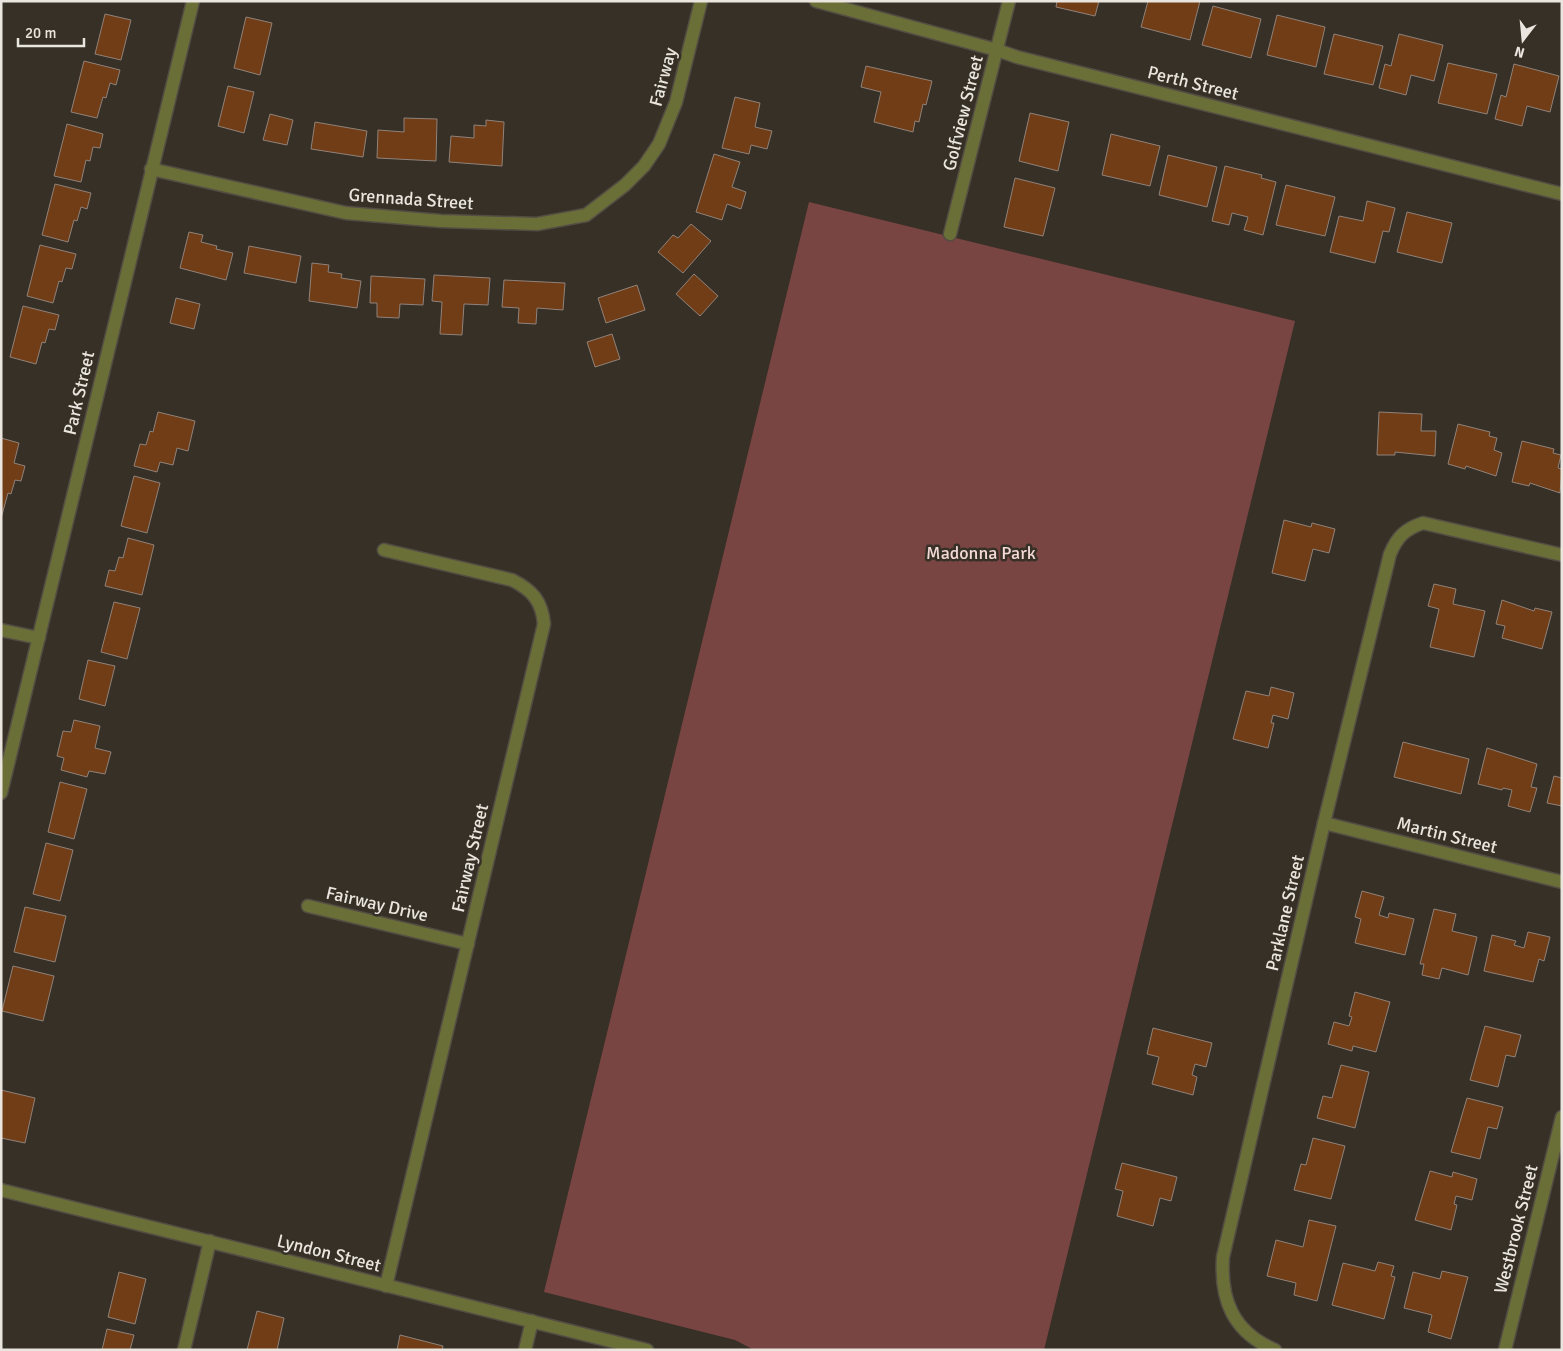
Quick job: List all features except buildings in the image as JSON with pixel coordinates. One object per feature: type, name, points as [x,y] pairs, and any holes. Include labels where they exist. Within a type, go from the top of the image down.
[{"type":"street","name":"Park Street","points":[[1,792],[193,1]]},
{"type":"street","name":"Fairway","points":[[649,158],[668,127],[676,102],[700,1]]},
{"type":"street","name":"Perth Street","points":[[816,1],[1017,57],[1562,194]]},
{"type":"street","name":"Golfview Street","points":[[950,234],[1009,1]]},
{"type":"street","name":"Grennada Street","points":[[151,168],[346,213],[441,221],[537,224],[586,214],[625,185],[649,158]]},
{"type":"street","name":"Parklane Street","points":[[1275,1350],[1257,1341],[1232,1314],[1225,1298],[1222,1280],[1223,1257],[1324,823],[1390,554],[1396,540],[1409,528],[1423,523],[1562,554]]},
{"type":"street","name":"Fairway Street","points":[[384,550],[512,580],[528,587],[535,595],[544,613],[544,624],[386,1286]]},
{"type":"street","points":[[1,630],[39,638]]},
{"type":"street","name":"Martin Street","points":[[1324,823],[1562,882]]},
{"type":"street","name":"Fairway Drive","points":[[308,906],[468,944]]},
{"type":"street","name":"Westbrook Street","points":[[1505,1350],[1562,1117]]},
{"type":"street","name":"Lyndon Street","points":[[1,1190],[647,1350]]},
{"type":"street","points":[[184,1350],[210,1241]]},
{"type":"street","points":[[525,1350],[532,1321]]},
{"type":"green space","name":"Madonna Park","points":[[809,202],[1295,321],[1044,1350],[754,1350],[735,1340],[544,1292]]}]
